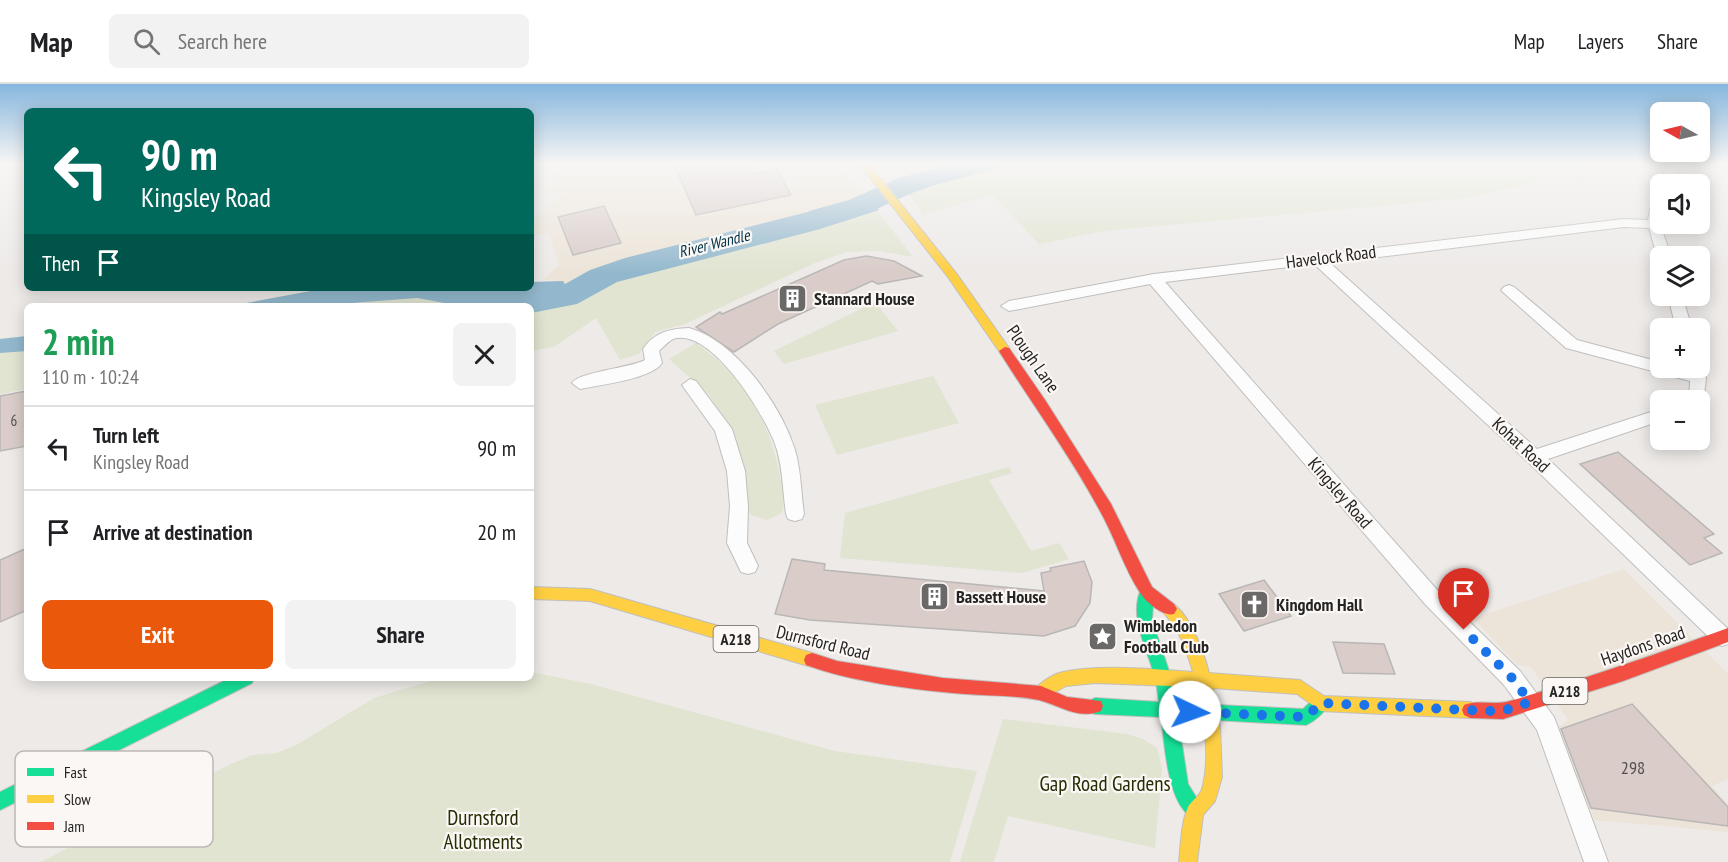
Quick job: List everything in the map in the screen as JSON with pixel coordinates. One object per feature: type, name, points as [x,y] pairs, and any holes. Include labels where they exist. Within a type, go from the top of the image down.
[{"type":"main road","name":"Plough Lane","points":[[893,200],[952,275],[1041,403],[1106,508],[1147,591],[1179,616],[1204,680],[1212,713],[1214,759],[1209,796],[1196,810]]},
{"type":"main road","points":[[1147,591],[1144,620],[1164,677],[1180,787],[1196,810],[1188,862]]},
{"type":"main road","name":"Durnsford Road","points":[[534,593],[590,596],[638,607],[728,637],[837,668],[943,685],[1041,693],[1066,704],[1212,713]]},
{"type":"main road","name":"Haydons Road","points":[[1321,703],[1503,711],[1623,674],[1725,636]]},
{"type":"main road","points":[[1041,693],[1063,679],[1095,676],[1164,677],[1300,687],[1321,703],[1306,717],[1212,713]]},
{"type":"main road","points":[[100,751],[240,681]]},
{"type":"main road","points":[[0,801],[15,794]]},
{"type":"street","name":"Havelock Road","points":[[1010,306],[1154,279],[1316,258],[1624,223],[1650,224]]},
{"type":"street","name":"Kohat Road","points":[[1316,258],[1534,457],[1725,636]]},
{"type":"street","name":"Kingsley Road","points":[[1154,279],[1432,598],[1512,678],[1546,724],[1596,862]]},
{"type":"street","points":[[1509,290],[1572,344],[1650,362]]},
{"type":"street","points":[[580,383],[640,370],[654,363],[651,349],[659,338],[676,331],[700,335],[733,363],[759,399],[786,449],[795,514]]},
{"type":"street","points":[[690,385],[723,429],[736,471],[739,506],[737,543],[748,566]]},
{"type":"street","points":[[1534,457],[1650,418]]},
{"type":"shaded area","points":[[557,200],[854,200],[625,258],[564,284],[563,281],[543,280],[559,265],[549,233],[534,236],[534,217],[543,214]]},
{"type":"shaded area","points":[[1624,569],[1728,674],[1728,779],[1712,786],[1728,804],[1728,832],[1595,820],[1555,729],[1568,720],[1531,667],[1517,665],[1473,618]]},
{"type":"green space","points":[[854,200],[870,200],[913,257],[879,251],[847,252],[815,263],[685,324],[655,332],[639,354],[620,360],[596,318],[554,347],[534,350],[534,303],[246,303],[311,291],[534,291],[534,282],[563,281],[565,284],[590,270],[625,258]]},
{"type":"green space","points":[[913,200],[973,200],[923,214]]},
{"type":"green space","points":[[998,200],[1442,200],[1104,231],[1039,244]]},
{"type":"green space","points":[[875,302],[898,331],[784,364],[774,351]]},
{"type":"green space","points":[[24,336],[24,390],[0,394],[0,339]]},
{"type":"green space","points":[[696,343],[727,369],[740,384],[751,399],[768,433],[779,472],[784,502],[782,513],[767,520],[751,515],[744,504],[730,427],[707,393],[669,359]]},
{"type":"green space","points":[[933,376],[959,423],[837,455],[815,405]]},
{"type":"green space","points":[[1009,467],[1012,473],[989,480],[1031,551],[1059,543],[1069,559],[1022,573],[840,558],[845,513]]},
{"type":"green space","name":"Durnsford Allotments","points":[[534,673],[591,684],[835,751],[977,771],[950,862],[41,862],[70,847],[213,847],[213,773],[252,755],[277,753],[298,744],[374,698],[431,681],[534,681]]},
{"type":"green space","name":"Gap Road Gardens","points":[[1003,719],[1127,734],[1143,739],[1157,748],[1162,769],[1155,848],[1008,816],[994,862],[960,862]]},
{"type":"water","points":[[854,200],[870,200],[879,210],[820,229],[617,282],[577,304],[534,312],[534,303],[444,303],[417,298],[352,303],[246,303],[311,291],[534,291],[534,282],[563,281],[565,284],[590,270],[625,258]]},
{"type":"water","points":[[24,336],[24,351],[0,353],[0,339]]},
{"type":"building","points":[[690,200],[766,200],[696,215]]},
{"type":"building","points":[[604,206],[621,243],[573,255],[558,217]]},
{"type":"building","name":"Stannard House","points":[[866,256],[894,261],[922,276],[878,284],[872,281],[778,324],[734,352],[696,327],[720,312],[722,314],[844,260]]},
{"type":"building","points":[[24,392],[24,447],[0,451],[0,396]]},
{"type":"building","points":[[1618,452],[1714,534],[1704,538],[1722,553],[1690,565],[1580,464]]},
{"type":"building","points":[[24,549],[24,611],[0,622],[0,560]]},
{"type":"building","name":"Bassett House","points":[[792,559],[825,564],[824,570],[1044,591],[1041,573],[1051,571],[1050,568],[1084,561],[1092,582],[1090,603],[1075,626],[1044,636],[810,620],[775,614]]},
{"type":"building","name":"Kingdom Hall","points":[[1264,580],[1291,616],[1244,631],[1219,594]]},
{"type":"building","points":[[1333,642],[1384,644],[1395,674],[1343,673]]},
{"type":"building","points":[[1632,704],[1728,807],[1728,826],[1591,808],[1561,729]]},
{"type":"waterway","name":"River Wandle","points":[[820,217],[872,200]]},
{"type":"traffic: fast","points":[[1147,591],[1144,620],[1163,677],[1180,787],[1195,810]]},
{"type":"traffic: fast","points":[[100,751],[240,681]]},
{"type":"traffic: fast","points":[[1095,706],[1306,717],[1321,703]]},
{"type":"traffic: fast","points":[[0,801],[15,794]]},
{"type":"traffic: slow","points":[[893,200],[952,275],[1005,351]]},
{"type":"traffic: slow","points":[[534,593],[590,595],[812,660]]},
{"type":"traffic: slow","points":[[1169,609],[1181,623],[1191,643],[1200,669],[1212,726],[1213,777],[1209,795],[1196,810],[1193,818],[1188,862]]},
{"type":"traffic: slow","points":[[1041,693],[1063,679],[1095,676],[1163,677],[1300,687],[1321,703],[1470,710]]},
{"type":"traffic: jam","points":[[1005,351],[1041,403],[1106,508],[1147,591],[1169,609]]},
{"type":"traffic: jam","points":[[1470,710],[1503,711],[1623,674],[1728,635]]},
{"type":"traffic: jam","points":[[812,660],[837,668],[943,685],[1041,693],[1066,704],[1095,706]]},
{"type":"place","name":"Stannard House","points":[[793,299]]},
{"type":"place","name":"Bassett House","points":[[935,597]]},
{"type":"place","name":"Kingdom Hall","points":[[1255,605]]},
{"type":"place","name":"Wimbledon Football Club","points":[[1103,636]]},
{"type":"route","points":[[1190,712],[1306,717],[1321,703],[1503,711],[1530,702],[1512,678],[1464,630]]}]
